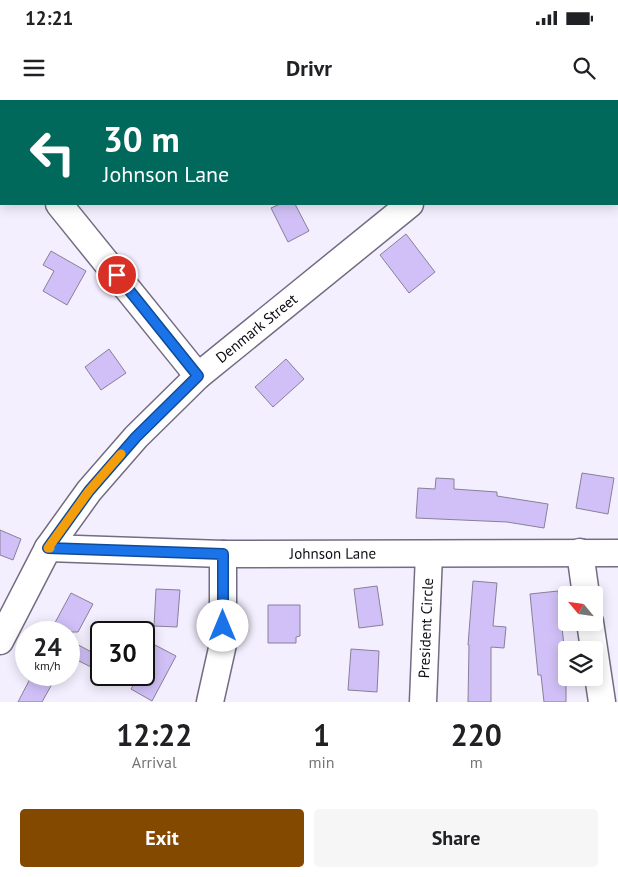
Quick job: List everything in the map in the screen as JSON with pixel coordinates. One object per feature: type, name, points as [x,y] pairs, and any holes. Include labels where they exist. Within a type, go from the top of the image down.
[{"type":"street","points":[[60,205],[198,376]]},
{"type":"street","name":"Denmark Street","points":[[0,641],[48,548],[89,491],[136,437],[198,376],[409,205]]},
{"type":"street","name":"Johnson Lane","points":[[48,548],[223,554],[618,553]]},
{"type":"street","points":[[580,552],[585,586]]},
{"type":"street","points":[[210,702],[224,644],[223,554]]},
{"type":"street","name":"President Circle","points":[[423,702],[429,554]]},
{"type":"street","points":[[591,631],[602,702]]},
{"type":"building","points":[[278,205],[296,205],[309,231],[288,242],[271,208]]},
{"type":"building","points":[[406,234],[435,272],[409,293],[380,255]]},
{"type":"building","points":[[51,251],[86,271],[67,305],[43,291],[54,271],[43,265]]},
{"type":"building","points":[[109,349],[126,373],[101,390],[85,367]]},
{"type":"building","points":[[286,359],[304,379],[273,407],[255,387]]},
{"type":"building","points":[[582,473],[614,478],[608,514],[576,508]]},
{"type":"building","points":[[436,478],[454,479],[454,489],[497,492],[497,496],[548,504],[544,528],[507,522],[416,518],[418,488],[435,489]]},
{"type":"building","points":[[0,530],[21,539],[13,560],[0,555]]},
{"type":"building","points":[[473,581],[497,583],[493,626],[506,627],[504,648],[491,647],[491,702],[468,702],[468,645]]},
{"type":"building","points":[[377,586],[383,625],[359,628],[354,589]]},
{"type":"building","points":[[156,589],[180,590],[177,627],[155,626]]},
{"type":"building","points":[[558,591],[558,631],[562,631],[563,641],[558,641],[558,686],[566,686],[566,702],[544,702],[541,675],[538,675],[530,594]]},
{"type":"building","points":[[71,593],[93,604],[80,628],[80,621],[56,621]]},
{"type":"building","points":[[268,605],[300,605],[300,636],[296,637],[296,643],[268,643]]},
{"type":"building","points":[[155,645],[176,656],[152,701],[131,689],[133,686],[155,686]]},
{"type":"building","points":[[80,646],[90,651],[90,666],[80,662]]},
{"type":"building","points":[[351,649],[379,651],[377,692],[348,690]]},
{"type":"building","points":[[26,686],[51,686],[42,702],[18,702]]},
{"type":"slow traffic","points":[[50,548],[48,548],[89,491],[121,454]]},
{"type":"route","points":[[117,275],[198,376],[136,437],[89,491],[48,548],[223,554],[223,626]]}]
